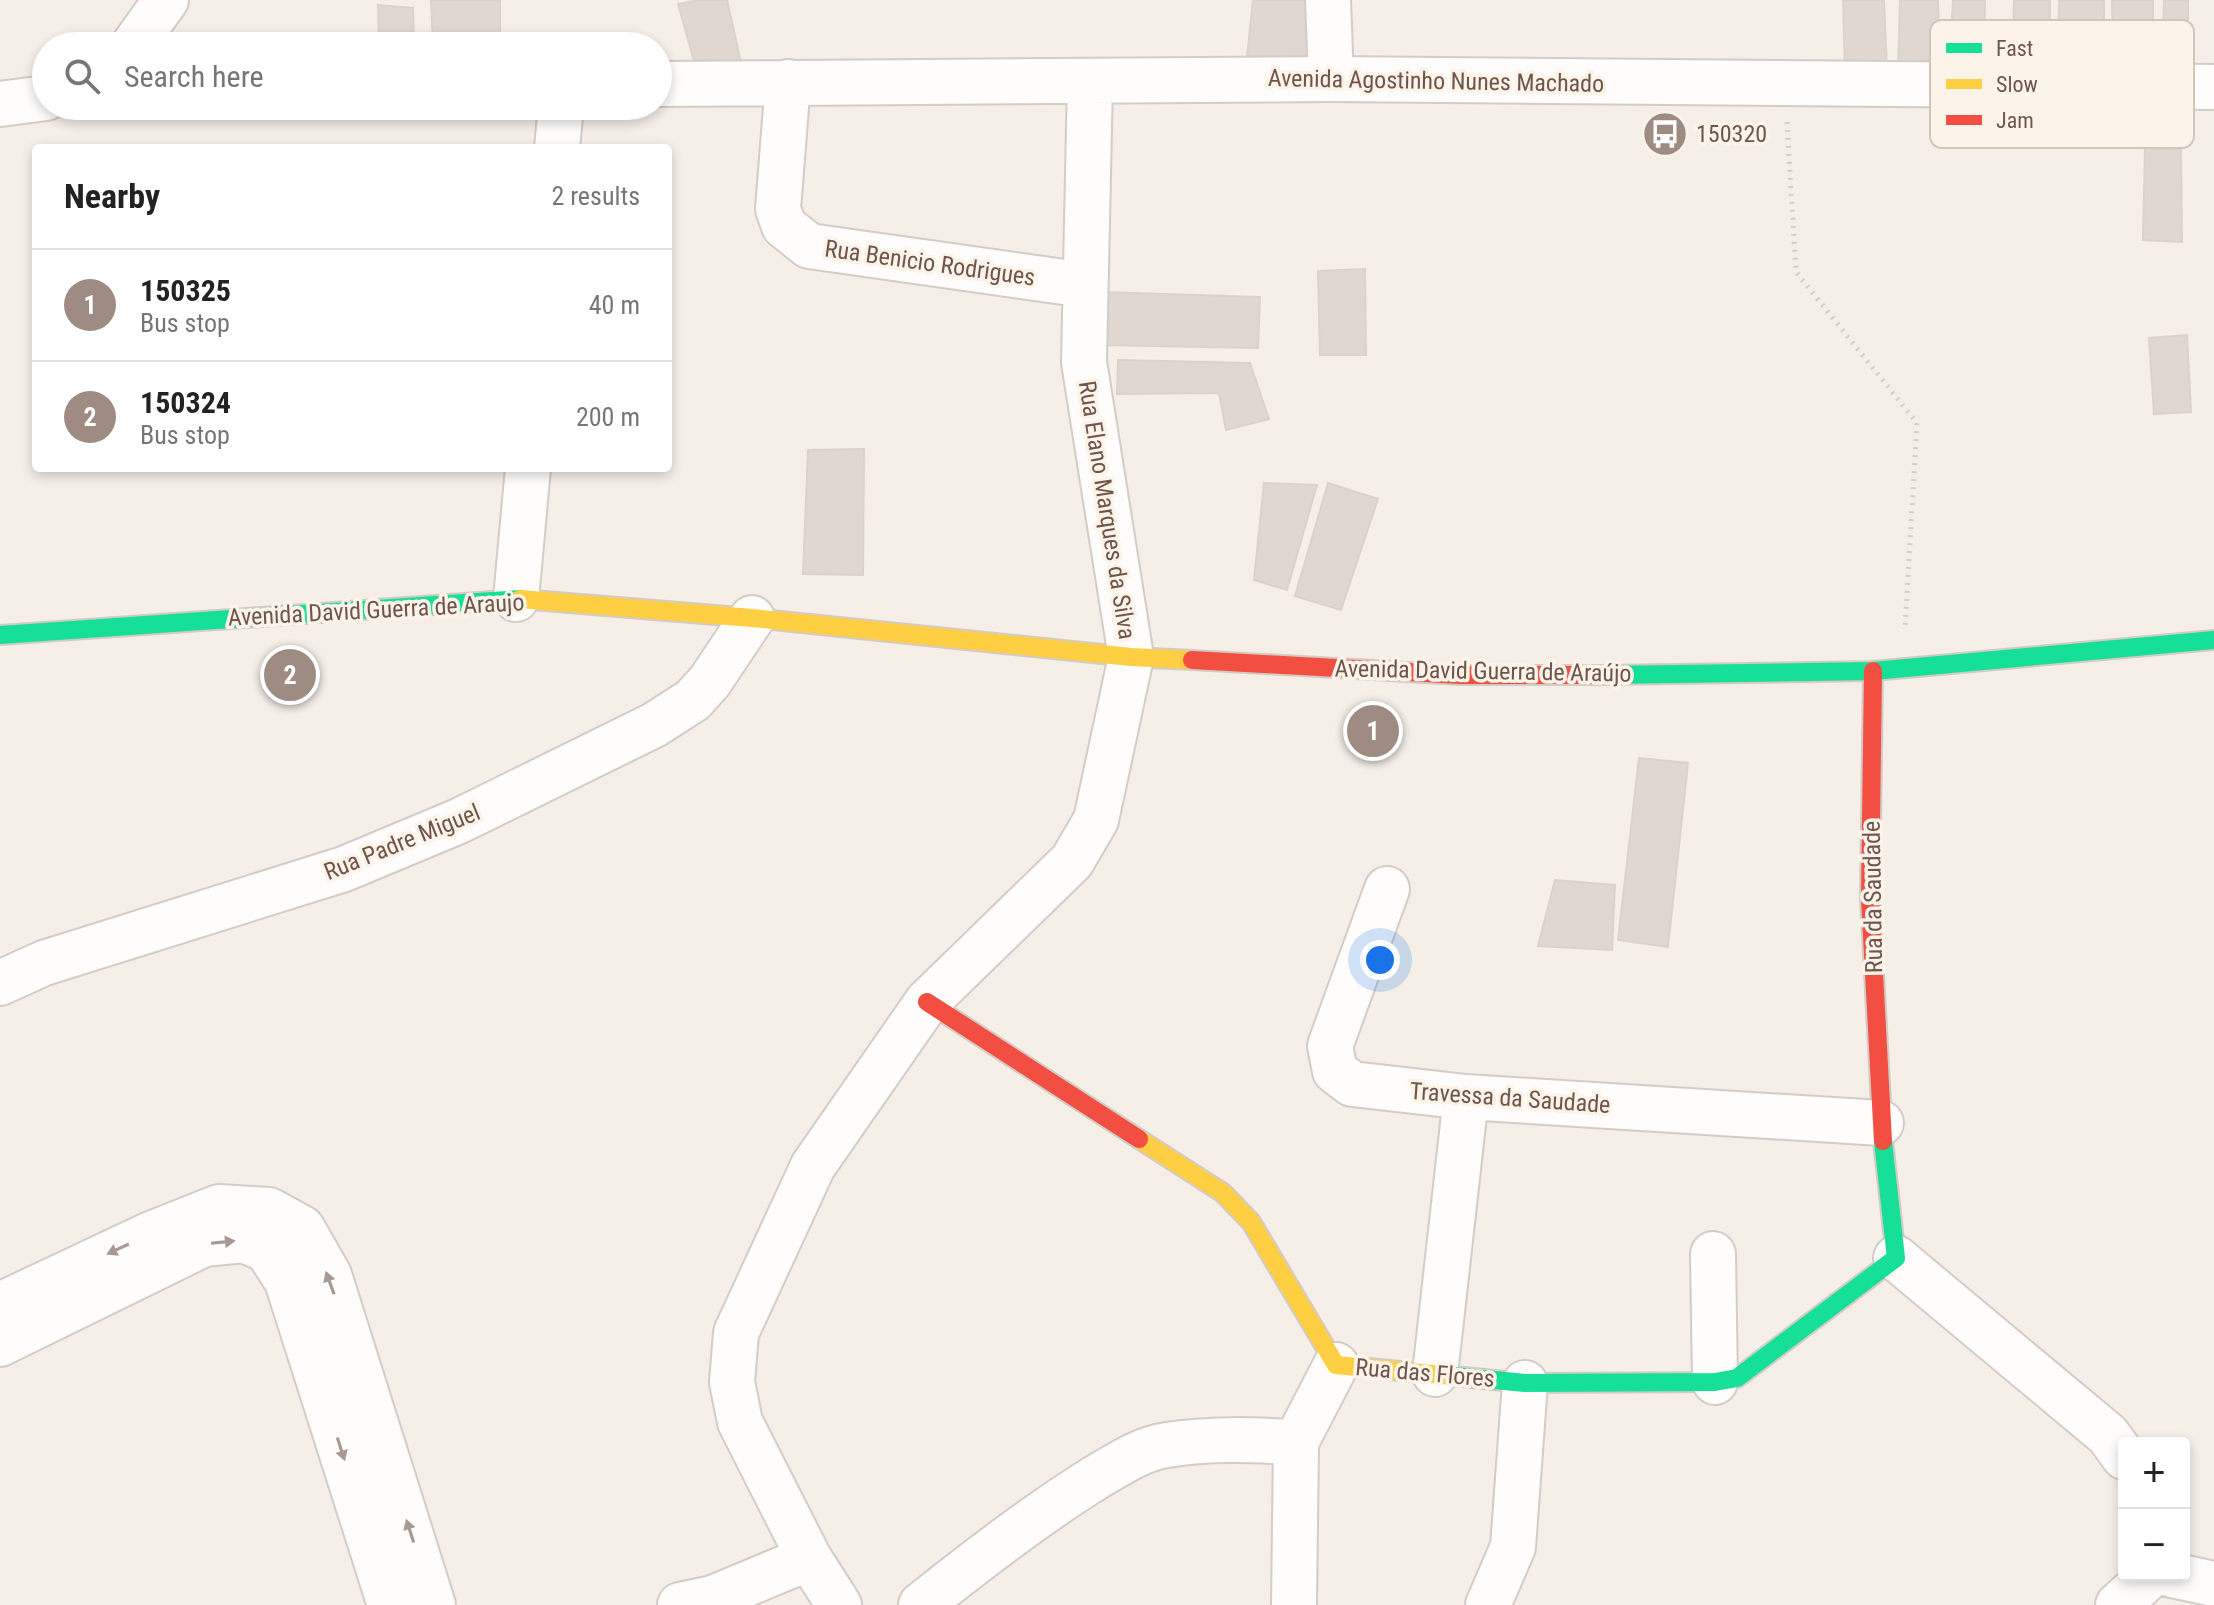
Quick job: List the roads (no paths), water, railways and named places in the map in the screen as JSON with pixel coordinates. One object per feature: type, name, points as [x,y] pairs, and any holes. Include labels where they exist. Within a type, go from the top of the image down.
[{"type":"street","points":[[143,32],[166,0]]},
{"type":"street","points":[[1328,0],[1331,79]]},
{"type":"street","name":"Avenida Agostinho Nunes Machado","points":[[672,84],[1331,79],[1930,86]]},
{"type":"street","name":"Rua Elano Marques da Silva","points":[[839,1605],[809,1558],[740,1422],[732,1382],[736,1333],[813,1166],[927,1002],[1072,861],[1096,820],[1131,657],[1084,362],[1090,81]]},
{"type":"street","name":"Rua Benicio Rodrigues","points":[[788,82],[778,209],[784,226],[809,246],[1085,285]]},
{"type":"street","name":"Avenida Agostinho Nunes Machado","points":[[2194,87],[2214,87]]},
{"type":"street","points":[[0,104],[32,100]]},
{"type":"street","points":[[557,144],[560,120]]},
{"type":"street","points":[[516,599],[528,472]]},
{"type":"street","name":"Avenida David Guerra de Araujo","points":[[0,635],[516,599],[752,618]]},
{"type":"street","name":"Avenida David Guerra de Araújo","points":[[752,618],[1131,657],[1461,675],[1873,671],[2214,640]]},
{"type":"street","name":"Rua Padre Miguel","points":[[0,983],[44,963],[344,869],[459,821],[654,725],[693,700],[710,681],[752,618]]},
{"type":"street","name":"Rua da Saudade","points":[[1873,671],[1870,898],[1881,1123]]},
{"type":"street","name":"Travessa da Saudade","points":[[1387,889],[1330,1046],[1335,1071],[1352,1084],[1466,1097],[1881,1123]]},
{"type":"street","name":"Rua das Flores","points":[[927,1002],[1223,1193],[1251,1222],[1336,1365],[1525,1383],[1715,1382],[1737,1378],[1896,1258]]},
{"type":"street","points":[[1435,1374],[1466,1097]]},
{"type":"street","points":[[1881,1123],[1896,1258],[2108,1435],[2118,1449]]},
{"type":"street","points":[[0,1305],[151,1234],[219,1207],[269,1210],[302,1228],[329,1275],[433,1605]]},
{"type":"street","points":[[0,1344],[204,1244],[244,1240],[267,1250],[287,1281],[390,1605]]},
{"type":"street","points":[[1713,1254],[1715,1382]]},
{"type":"street","points":[[1294,1605],[1296,1442],[1336,1365]]},
{"type":"street","points":[[1488,1605],[1513,1547],[1525,1383]]},
{"type":"street","points":[[921,1605],[1061,1499],[1133,1455],[1165,1445],[1247,1440],[1296,1442]]},
{"type":"street","points":[[680,1605],[713,1598],[809,1558]]},
{"type":"street","points":[[2190,1579],[2214,1584]]},
{"type":"street","points":[[2118,1605],[2144,1581]]},
{"type":"place","name":"150320","points":[[1665,134]]},
{"type":"place","name":"150324","points":[[290,675]]},
{"type":"place","name":"150325","points":[[1373,731]]}]
